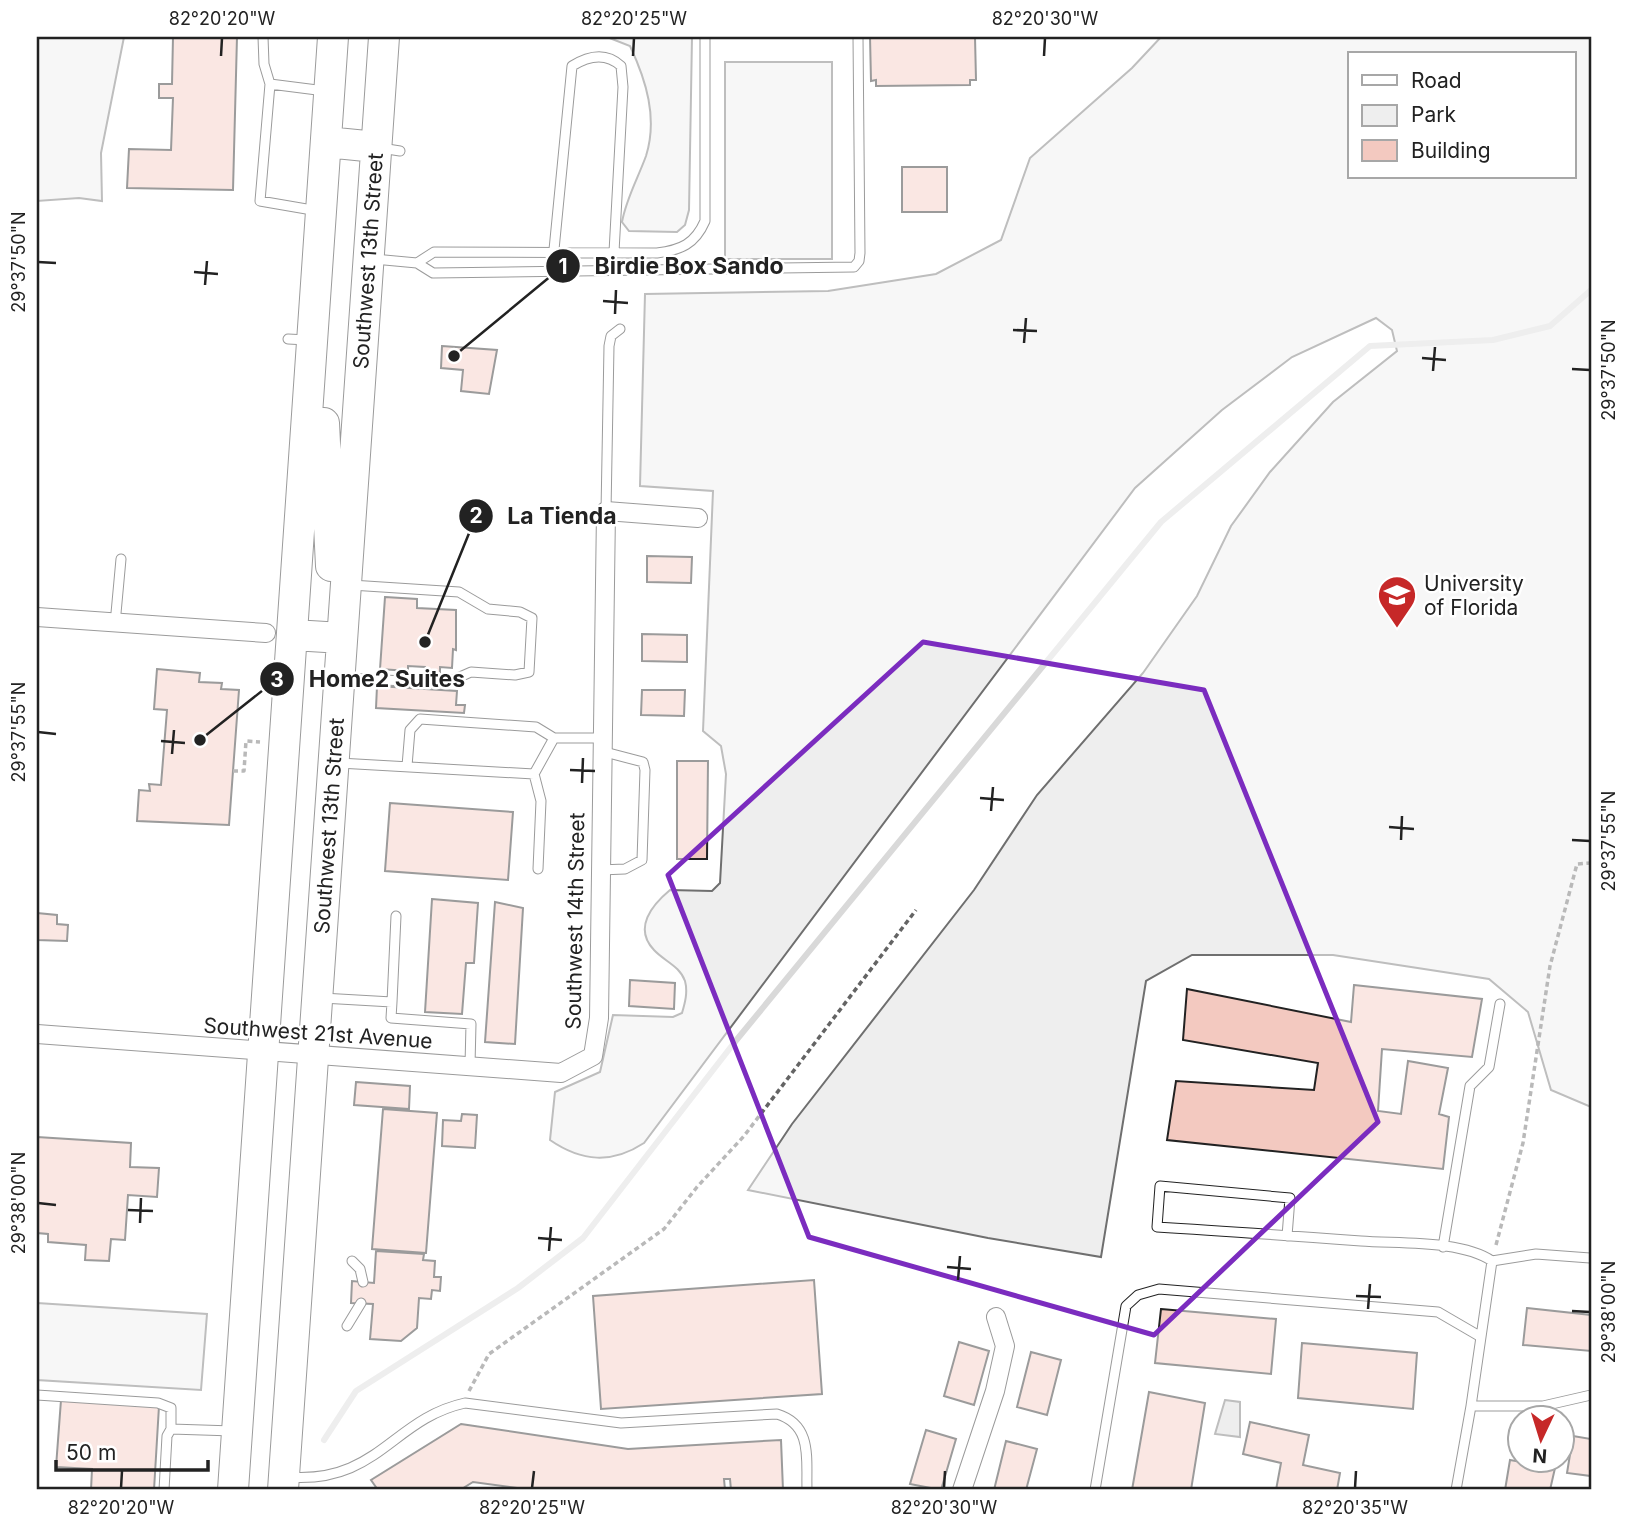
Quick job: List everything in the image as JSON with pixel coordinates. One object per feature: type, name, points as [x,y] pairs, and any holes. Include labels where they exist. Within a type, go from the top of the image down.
[{"type":"main road","points":[[233,1490],[264,1052],[280,634],[310,393],[300,340],[321,212],[333,37]]},
{"type":"main road","name":"Southwest 13th Street","points":[[284,1483],[369,258],[388,149],[384,37]]},
{"type":"main road","points":[[326,142],[388,149]]},
{"type":"main road","points":[[310,393],[323,408],[330,565],[346,585]]},
{"type":"main road","points":[[280,634],[342,638]]},
{"type":"street","points":[[607,511],[698,518]]},
{"type":"street","name":"Southwest 14th Street","points":[[593,1056],[599,1018],[601,744],[607,511]]},
{"type":"street","points":[[37,617],[280,634]]},
{"type":"street","name":"Southwest 21st Avenue","points":[[37,1034],[561,1073],[593,1056]]},
{"type":"street","points":[[962,1490],[995,1391],[1005,1346],[996,1317]]},
{"type":"lane","points":[[263,37],[264,64],[270,83],[260,201],[321,212]]},
{"type":"lane","points":[[417,263],[434,252],[614,253],[676,250],[691,243],[705,221],[705,37]]},
{"type":"lane","points":[[369,258],[417,263],[433,273],[854,267],[860,253],[858,37]]},
{"type":"lane","points":[[552,270],[562,192],[572,66],[584,58],[613,58],[621,66],[623,87],[614,253]]},
{"type":"lane","points":[[270,83],[330,91]]},
{"type":"lane","name":"Southwest 14th Street","points":[[607,511],[608,346],[611,336],[620,329]]},
{"type":"lane","points":[[116,624],[121,559]]},
{"type":"lane","points":[[339,677],[446,683],[471,672],[515,675],[529,672],[532,618],[520,612],[488,609],[459,592],[346,585]]},
{"type":"lane","points":[[407,766],[410,730],[420,719],[536,727],[554,738],[601,744],[643,762],[645,802],[642,860],[625,869],[600,870]]},
{"type":"lane","points":[[538,869],[541,801],[534,774],[554,738]]},
{"type":"lane","points":[[334,763],[534,774]]},
{"type":"lane","points":[[396,916],[391,1018],[471,1024],[470,1065]]},
{"type":"lane","points":[[317,997],[392,1002]]},
{"type":"lane","points":[[1443,1247],[1470,1086],[1489,1067],[1500,1004]]},
{"type":"lane","points":[[1287,1236],[1290,1198],[1160,1186],[1157,1227],[1443,1247],[1479,1252],[1492,1261],[1536,1254],[1590,1258]]},
{"type":"lane","points":[[352,1261],[360,1269],[363,1282]]},
{"type":"lane","points":[[1456,1490],[1492,1261]]},
{"type":"lane","points":[[1094,1490],[1126,1306],[1138,1295],[1159,1289],[1438,1312],[1481,1337]]},
{"type":"lane","points":[[347,1325],[361,1303]]},
{"type":"lane","points":[[37,1395],[158,1403],[171,1408],[172,1429],[167,1436],[164,1490]]},
{"type":"lane","points":[[1471,1406],[1543,1406],[1591,1395]]},
{"type":"lane","points":[[284,1483],[331,1477],[360,1465],[443,1408],[465,1403],[621,1423],[777,1414],[790,1418],[805,1436],[807,1490]]},
{"type":"lane","points":[[172,1429],[238,1431]]},
{"type":"path","points":[[233,771],[244,771],[246,741],[260,742]]},
{"type":"path","points":[[1492,1261],[1523,1143],[1550,966],[1577,864],[1591,863]]},
{"type":"path","points":[[465,1403],[471,1385],[489,1354],[664,1229],[697,1186],[744,1136],[916,910]]},
{"type":"highlighted area","points":[[923,642],[1204,690],[1378,1122],[1154,1335],[809,1237],[668,875]]},
{"type":"green space","points":[[37,37],[124,37],[101,153],[102,201],[79,198],[37,201]]},
{"type":"green space","points":[[607,37],[692,37],[689,210],[685,225],[677,232],[629,231],[622,222],[646,156],[651,128],[650,113],[641,72],[630,46]]},
{"type":"green space","points":[[1161,37],[1591,37],[1591,1107],[1551,1090],[1528,1012],[1489,979],[1333,955],[1192,955],[1146,981],[1101,1257],[988,1238],[748,1190],[792,1124],[974,890],[1037,795],[1143,673],[1197,596],[1231,526],[1270,472],[1333,402],[1397,351],[1392,330],[1376,318],[1292,357],[1222,410],[1135,488],[644,1143],[620,1154],[597,1158],[574,1153],[550,1140],[555,1092],[600,1072],[613,1015],[673,1017],[682,1013],[686,993],[683,976],[654,950],[645,933],[647,917],[651,910],[670,890],[712,891],[720,883],[726,774],[721,746],[703,731],[713,491],[640,486],[645,294],[828,291],[936,274],[1001,240],[1030,158],[1132,68]]},
{"type":"green space","points":[[725,62],[832,62],[832,259],[725,259]]},
{"type":"green space","points":[[37,1303],[207,1314],[201,1390],[37,1380]]},
{"type":"shaded area","points":[[1225,1400],[1240,1402],[1240,1437],[1215,1434]]},
{"type":"building","points":[[173,37],[237,37],[233,190],[127,188],[129,149],[171,150],[173,98],[159,98],[159,84],[172,84]]},
{"type":"building","points":[[870,37],[975,37],[976,80],[970,80],[970,85],[876,86],[876,80],[871,81]]},
{"type":"building","points":[[902,167],[947,167],[947,212],[902,212]]},
{"type":"building","points":[[442,346],[497,350],[489,394],[461,391],[463,370],[441,368]]},
{"type":"building","points":[[647,556],[692,557],[691,583],[647,582]]},
{"type":"building","points":[[385,597],[417,599],[417,608],[456,610],[456,650],[453,649],[452,668],[440,667],[440,674],[425,673],[425,667],[408,666],[408,671],[380,669]]},
{"type":"building","points":[[642,634],[687,635],[687,662],[642,661]]},
{"type":"building","points":[[157,669],[200,673],[199,682],[222,683],[221,689],[239,690],[229,825],[137,821],[139,790],[150,791],[149,784],[161,785],[167,710],[154,709]]},
{"type":"building","points":[[377,686],[457,691],[456,705],[465,705],[464,713],[376,708]]},
{"type":"building","points":[[642,690],[685,690],[684,716],[641,715]]},
{"type":"building","points":[[677,761],[708,761],[707,859],[677,859]]},
{"type":"building","points":[[390,803],[513,812],[508,880],[385,871]]},
{"type":"building","points":[[432,899],[478,903],[474,963],[466,963],[462,1014],[425,1012]]},
{"type":"building","points":[[495,902],[523,908],[515,1044],[485,1042]]},
{"type":"building","points":[[37,913],[57,915],[57,924],[68,925],[67,941],[37,940]]},
{"type":"building","points":[[630,980],[675,983],[674,1009],[629,1006]]},
{"type":"building","points":[[1354,985],[1482,999],[1472,1057],[1382,1049],[1378,1111],[1401,1114],[1408,1061],[1448,1068],[1439,1114],[1449,1117],[1443,1169],[1167,1140],[1176,1081],[1314,1090],[1318,1063],[1183,1040],[1187,989],[1351,1022]]},
{"type":"building","points":[[356,1082],[410,1086],[409,1109],[354,1105]]},
{"type":"building","points":[[383,1109],[437,1113],[426,1253],[372,1249]]},
{"type":"building","points":[[462,1114],[477,1115],[475,1148],[442,1146],[443,1120],[461,1121]]},
{"type":"building","points":[[37,1137],[131,1143],[130,1167],[159,1168],[157,1197],[128,1195],[125,1240],[111,1239],[109,1261],[85,1260],[86,1245],[48,1242],[48,1234],[37,1233]]},
{"type":"building","points":[[376,1251],[424,1254],[423,1260],[435,1261],[434,1277],[441,1277],[440,1291],[432,1290],[431,1299],[419,1298],[417,1328],[401,1341],[370,1339],[373,1304],[351,1303],[352,1281],[374,1283]]},
{"type":"building","points":[[814,1280],[822,1394],[601,1409],[593,1296]]},
{"type":"building","points":[[1527,1308],[1591,1315],[1591,1351],[1523,1345]]},
{"type":"building","points":[[1161,1309],[1276,1319],[1271,1374],[1155,1363]]},
{"type":"building","points":[[959,1342],[989,1351],[974,1405],[944,1396]]},
{"type":"building","points":[[1302,1343],[1417,1353],[1413,1409],[1298,1398]]},
{"type":"building","points":[[1031,1352],[1061,1360],[1047,1415],[1017,1407]]},
{"type":"building","points":[[1149,1392],[1205,1403],[1191,1490],[1132,1490]]},
{"type":"building","points":[[61,1400],[159,1406],[154,1490],[91,1490],[92,1469],[56,1467]]},
{"type":"building","points":[[1250,1422],[1309,1435],[1303,1465],[1340,1473],[1337,1490],[1276,1490],[1281,1463],[1243,1454]]},
{"type":"building","points":[[461,1424],[628,1449],[781,1440],[783,1490],[731,1490],[730,1479],[724,1479],[725,1490],[532,1490],[473,1482],[460,1490],[378,1490],[371,1480]]},
{"type":"building","points":[[926,1430],[956,1439],[941,1490],[910,1484]]},
{"type":"building","points":[[1576,1436],[1591,1439],[1591,1476],[1575,1474]]},
{"type":"building","points":[[1006,1441],[1037,1449],[1026,1490],[994,1490]]},
{"type":"building","points":[[1508,1474],[1554,1474],[1550,1490],[1505,1490]]},
{"type":"waterway","points":[[324,1440],[356,1391],[518,1288],[583,1238],[734,1043],[1161,522],[1370,346],[1493,340],[1550,326],[1591,290]]},
{"type":"place","name":"Birdie Box Sando","points":[[454,356]]},
{"type":"place","name":"University of Florida","points":[[1397,629]]},
{"type":"place","name":"La Tienda","points":[[425,642]]},
{"type":"place","name":"Home2 Suites","points":[[200,740]]}]
